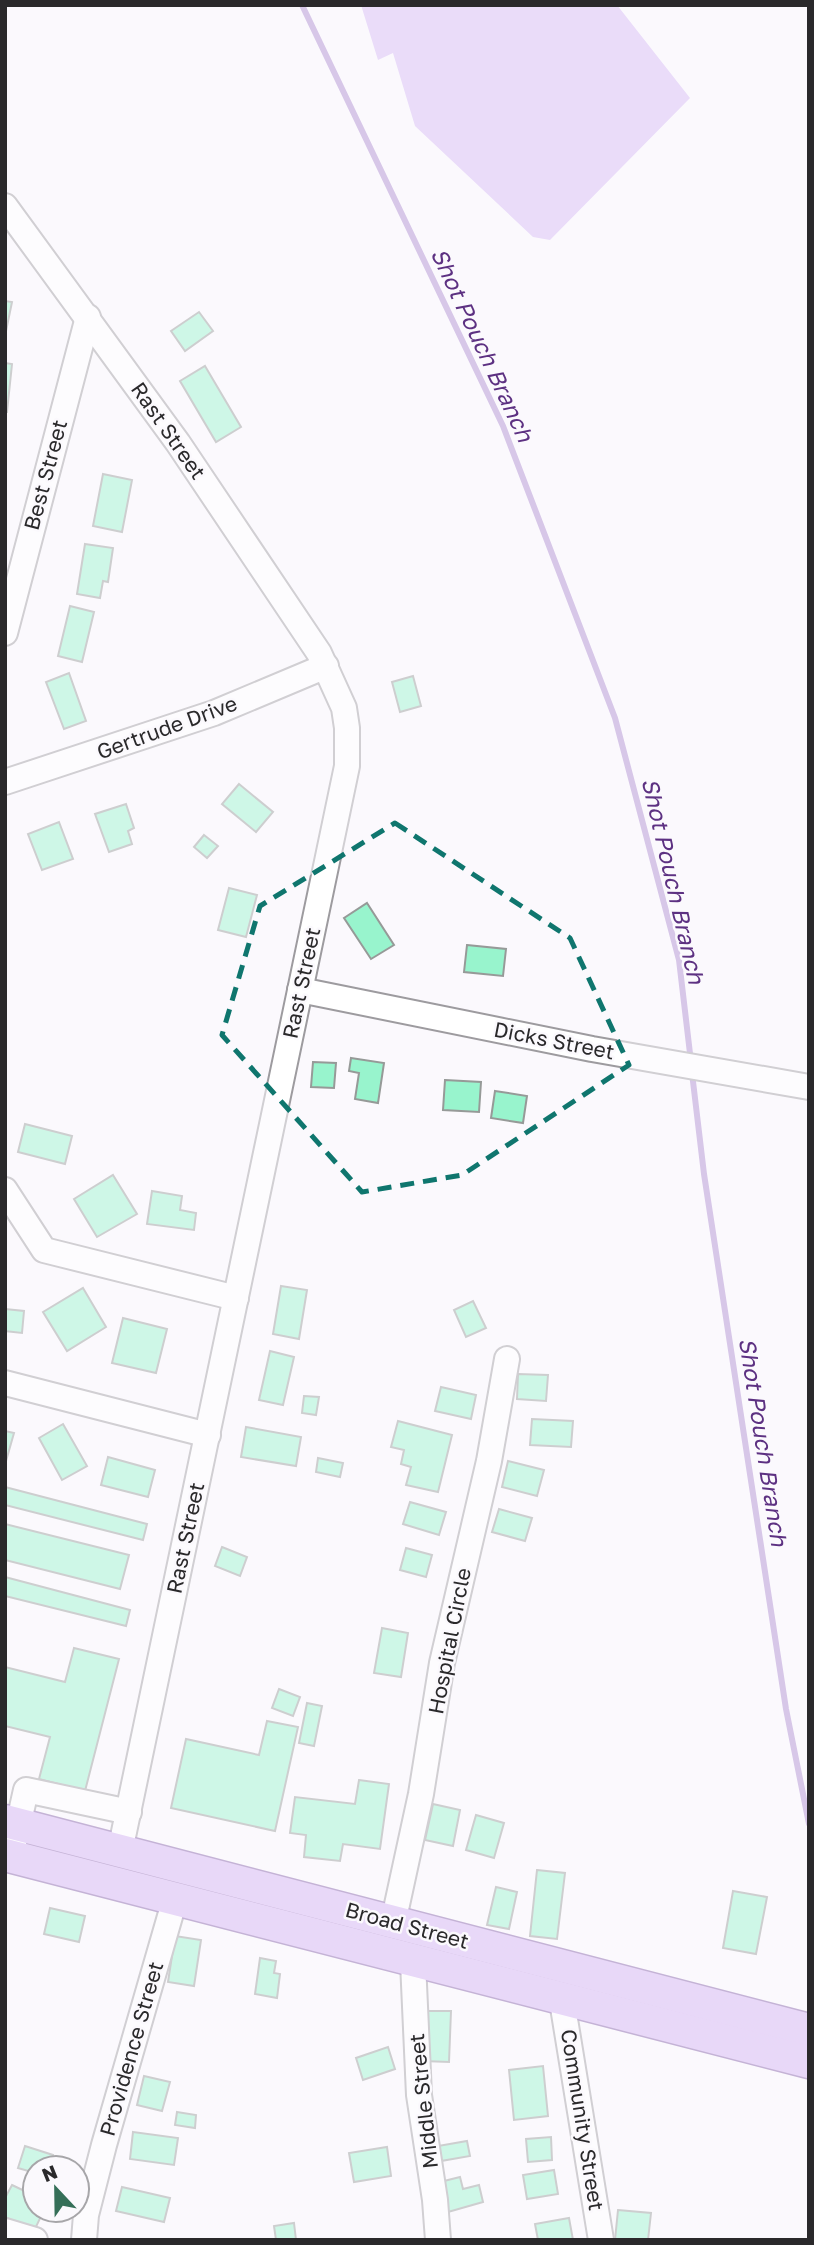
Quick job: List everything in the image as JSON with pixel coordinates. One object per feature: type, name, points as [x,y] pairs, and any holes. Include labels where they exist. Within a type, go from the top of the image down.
[{"type":"main road","name":"Broad Street","points":[[12,1823],[809,2030]]},
{"type":"main road","name":"Broad Street","points":[[8,1856],[562,2001],[809,2062]]},
{"type":"street","name":"Rast Street","points":[[5,206],[88,317],[247,545],[326,666],[344,708],[348,729],[347,766],[120,1851]]},
{"type":"street","name":"Best Street","points":[[5,633],[88,317]]},
{"type":"street","name":"Gertrude Drive","points":[[5,782],[214,713],[326,666]]},
{"type":"street","name":"Dicks Street","points":[[300,990],[648,1059],[809,1087]]},
{"type":"street","points":[[5,1190],[44,1250],[236,1298]]},
{"type":"street","name":"Hospital Circle","points":[[393,1923],[421,1794],[442,1662],[489,1461],[507,1359]]},
{"type":"street","points":[[5,1383],[208,1435]]},
{"type":"street","points":[[8,1856],[12,1823],[26,1790],[129,1812]]},
{"type":"street","name":"Providence Street","points":[[84,2240],[86,2215],[104,2145],[175,1899]]},
{"type":"street","name":"Middle Street","points":[[413,1962],[419,2095],[435,2200],[438,2240]]},
{"type":"street","name":"Community Street","points":[[562,2001],[601,2240]]},
{"type":"street","points":[[5,2231],[35,2240]]},
{"type":"highlighted area","points":[[395,823],[570,938],[629,1065],[462,1175],[362,1192],[222,1035],[260,906]]},
{"type":"shaded area","points":[[361,5],[617,5],[690,98],[550,240],[533,237],[415,126],[393,53],[378,60]]},
{"type":"building","points":[[5,301],[12,302],[5,336]]},
{"type":"building","points":[[199,312],[213,331],[185,351],[171,331]]},
{"type":"building","points":[[5,363],[12,364],[7,412],[5,412]]},
{"type":"building","points":[[205,366],[241,427],[216,442],[180,381]]},
{"type":"building","points":[[103,474],[132,480],[122,532],[93,526]]},
{"type":"building","points":[[85,544],[113,548],[108,582],[103,581],[100,598],[77,594]]},
{"type":"building","points":[[70,606],[94,612],[82,662],[58,656]]},
{"type":"building","points":[[69,673],[86,721],[64,729],[46,682]]},
{"type":"building","points":[[413,676],[421,706],[400,712],[392,682]]},
{"type":"building","points":[[239,784],[273,812],[256,832],[222,804]]},
{"type":"building","points":[[126,804],[134,828],[128,831],[132,844],[109,852],[95,814]]},
{"type":"building","points":[[59,822],[73,859],[42,870],[28,834]]},
{"type":"building","points":[[204,835],[218,846],[207,858],[194,847]]},
{"type":"building","points":[[229,888],[257,895],[246,937],[218,930]]},
{"type":"building","points":[[367,903],[394,945],[371,959],[344,918]]},
{"type":"building","points":[[467,945],[506,949],[503,976],[464,972]]},
{"type":"building","points":[[351,1058],[384,1063],[378,1103],[355,1099],[359,1073],[349,1071]]},
{"type":"building","points":[[313,1062],[336,1063],[334,1088],[311,1087]]},
{"type":"building","points":[[445,1080],[481,1082],[479,1112],[443,1110]]},
{"type":"building","points":[[495,1091],[527,1096],[523,1123],[491,1118]]},
{"type":"building","points":[[25,1124],[72,1136],[65,1164],[18,1152]]},
{"type":"building","points":[[113,1175],[137,1214],[97,1237],[74,1199]]},
{"type":"building","points":[[152,1191],[182,1196],[180,1210],[196,1213],[194,1230],[147,1224]]},
{"type":"building","points":[[281,1286],[307,1290],[299,1339],[273,1334]]},
{"type":"building","points":[[83,1288],[106,1327],[67,1351],[43,1312]]},
{"type":"building","points":[[473,1301],[486,1328],[466,1337],[454,1310]]},
{"type":"building","points":[[5,1309],[24,1311],[22,1333],[5,1331]]},
{"type":"building","points":[[123,1318],[167,1329],[156,1373],[112,1363]]},
{"type":"building","points":[[270,1351],[294,1357],[283,1405],[259,1400]]},
{"type":"building","points":[[518,1374],[548,1375],[546,1401],[517,1399]]},
{"type":"building","points":[[441,1387],[476,1395],[471,1419],[435,1411]]},
{"type":"building","points":[[304,1396],[319,1397],[316,1415],[302,1413]]},
{"type":"building","points":[[532,1419],[573,1421],[571,1447],[530,1445]]},
{"type":"building","points":[[398,1421],[452,1435],[438,1492],[406,1485],[411,1467],[401,1464],[404,1450],[391,1447]]},
{"type":"building","points":[[63,1424],[87,1466],[62,1480],[39,1438]]},
{"type":"building","points":[[246,1427],[301,1437],[296,1466],[241,1457]]},
{"type":"building","points":[[5,1431],[14,1433],[6,1461],[5,1460]]},
{"type":"building","points":[[108,1457],[155,1470],[148,1497],[101,1485]]},
{"type":"building","points":[[318,1458],[343,1463],[340,1477],[316,1472]]},
{"type":"building","points":[[508,1461],[544,1470],[537,1496],[502,1487]]},
{"type":"building","points":[[5,1487],[147,1524],[143,1540],[5,1505]]},
{"type":"building","points":[[410,1502],[446,1512],[439,1535],[403,1524]]},
{"type":"building","points":[[499,1509],[532,1518],[525,1541],[492,1532]]},
{"type":"building","points":[[5,1524],[129,1555],[120,1589],[5,1560]]},
{"type":"building","points":[[222,1547],[247,1557],[240,1576],[215,1566]]},
{"type":"building","points":[[406,1548],[432,1555],[426,1577],[400,1570]]},
{"type":"building","points":[[5,1577],[130,1610],[126,1626],[5,1596]]},
{"type":"building","points":[[382,1628],[408,1633],[401,1677],[374,1673]]},
{"type":"building","points":[[74,1648],[119,1659],[85,1791],[39,1779],[50,1737],[5,1726],[5,1667],[65,1682]]},
{"type":"building","points":[[279,1689],[300,1697],[293,1716],[272,1708]]},
{"type":"building","points":[[307,1703],[322,1706],[314,1746],[299,1743]]},
{"type":"building","points":[[267,1721],[298,1727],[275,1831],[171,1808],[186,1739],[259,1755]]},
{"type":"building","points":[[359,1780],[389,1784],[380,1849],[343,1844],[340,1861],[304,1857],[306,1835],[290,1833],[295,1797],[355,1804]]},
{"type":"building","points":[[433,1804],[460,1810],[453,1846],[425,1840]]},
{"type":"building","points":[[476,1815],[504,1823],[494,1858],[466,1850]]},
{"type":"building","points":[[537,1870],[565,1873],[557,1939],[530,1936]]},
{"type":"building","points":[[496,1887],[517,1892],[509,1929],[487,1925]]},
{"type":"building","points":[[733,1891],[767,1897],[756,1954],[723,1948]]},
{"type":"building","points":[[50,1908],[85,1916],[79,1942],[44,1934]]},
{"type":"building","points":[[175,1936],[201,1940],[194,1986],[168,1982]]},
{"type":"building","points":[[260,1958],[276,1961],[274,1973],[280,1974],[277,1998],[255,1994]]},
{"type":"building","points":[[424,2011],[451,2011],[449,2062],[423,2061]]},
{"type":"building","points":[[388,2047],[395,2069],[363,2080],[356,2058]]},
{"type":"building","points":[[543,2066],[548,2116],[514,2120],[509,2070]]},
{"type":"building","points":[[144,2076],[170,2082],[162,2111],[137,2105]]},
{"type":"building","points":[[177,2112],[196,2115],[195,2128],[175,2125]]},
{"type":"building","points":[[133,2132],[178,2138],[174,2165],[130,2159]]},
{"type":"building","points":[[551,2137],[552,2160],[528,2162],[526,2139]]},
{"type":"building","points":[[467,2141],[470,2156],[441,2161],[438,2146]]},
{"type":"building","points":[[25,2146],[50,2154],[22,2154]]},
{"type":"building","points":[[387,2147],[391,2176],[354,2182],[349,2153]]},
{"type":"building","points":[[554,2170],[558,2194],[527,2199],[523,2175]]},
{"type":"building","points":[[460,2177],[463,2189],[479,2185],[483,2202],[448,2212],[440,2182]]},
{"type":"building","points":[[12,2185],[21,2189],[21,2224],[37,2224],[34,2231],[5,2217],[5,2198]]},
{"type":"building","points":[[122,2187],[170,2198],[164,2222],[116,2211]]},
{"type":"building","points":[[618,2210],[651,2213],[648,2240],[615,2240]]},
{"type":"building","points":[[569,2218],[573,2240],[538,2240],[535,2224]]},
{"type":"building","points":[[294,2223],[296,2240],[276,2240],[274,2226]]},
{"type":"waterway","name":"Shot Pouch Branch","points":[[302,5],[503,426],[615,718],[679,960],[691,1062]]},
{"type":"waterway","name":"Shot Pouch Branch","points":[[692,1073],[704,1174],[786,1709],[809,1824]]}]
